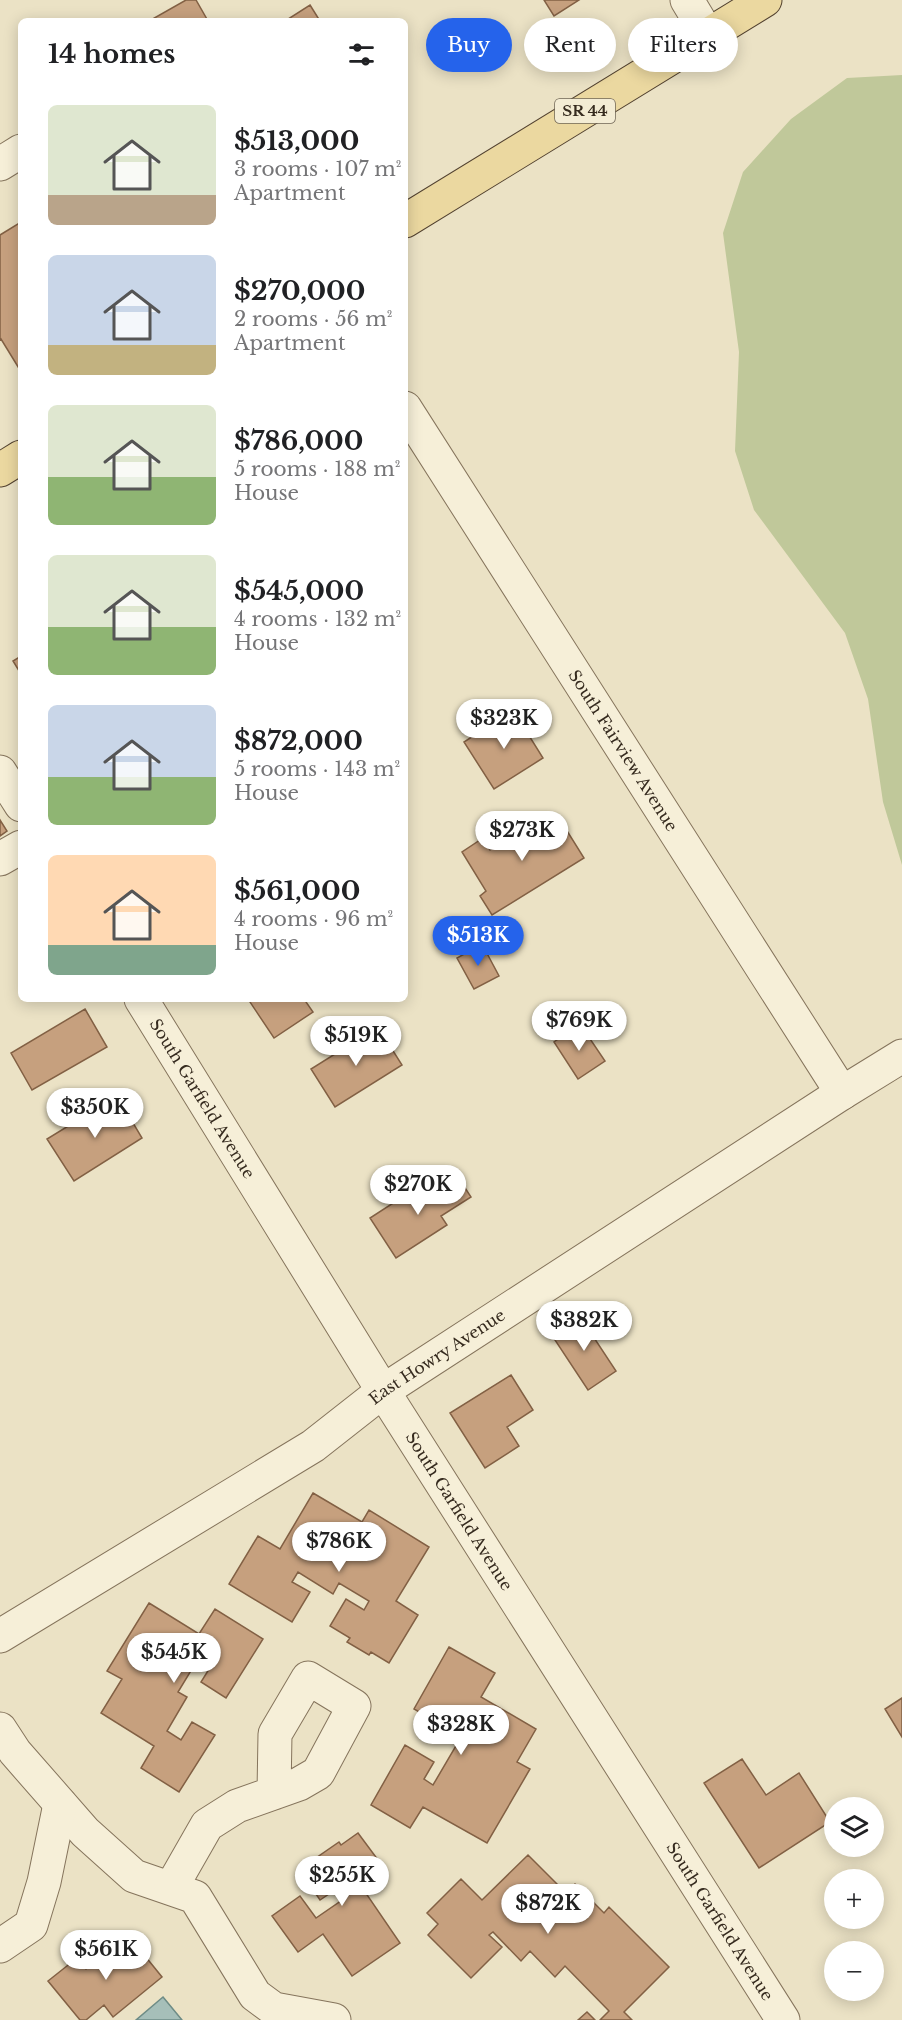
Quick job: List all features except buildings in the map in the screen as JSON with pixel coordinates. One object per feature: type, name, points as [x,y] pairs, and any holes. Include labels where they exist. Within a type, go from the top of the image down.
[{"type":"main road","name":"SR 44","points":[[736,18],[765,0]]},
{"type":"main road","name":"SR 44","points":[[408,219],[648,72]]},
{"type":"main road","points":[[0,470],[18,459]]},
{"type":"street","points":[[687,0],[698,18]]},
{"type":"street","points":[[0,164],[18,153]]},
{"type":"street","name":"South Fairview Avenue","points":[[408,413],[842,1093]]},
{"type":"street","points":[[0,771],[18,800]]},
{"type":"street","points":[[0,859],[18,849]]},
{"type":"street","name":"South Garfield Avenue","points":[[143,1002],[383,1391],[783,2020]]},
{"type":"street","name":"East Howry Avenue","points":[[0,1636],[313,1446],[383,1391],[902,1056]]},
{"type":"street","points":[[0,1730],[15,1752],[85,1832],[134,1876],[195,1897],[255,1995],[271,2014],[334,2020]]},
{"type":"street","points":[[171,1888],[207,1825],[237,1806],[274,1793]]},
{"type":"street","points":[[2,1939],[31,1925],[44,1882],[60,1804]]},
{"type":"green space","points":[[902,75],[902,865],[883,802],[868,699],[845,633],[754,510],[735,451],[739,352],[723,233],[743,172],[791,119],[847,78]]},
{"type":"water","points":[[163,1997],[182,2020],[136,2020]]}]
